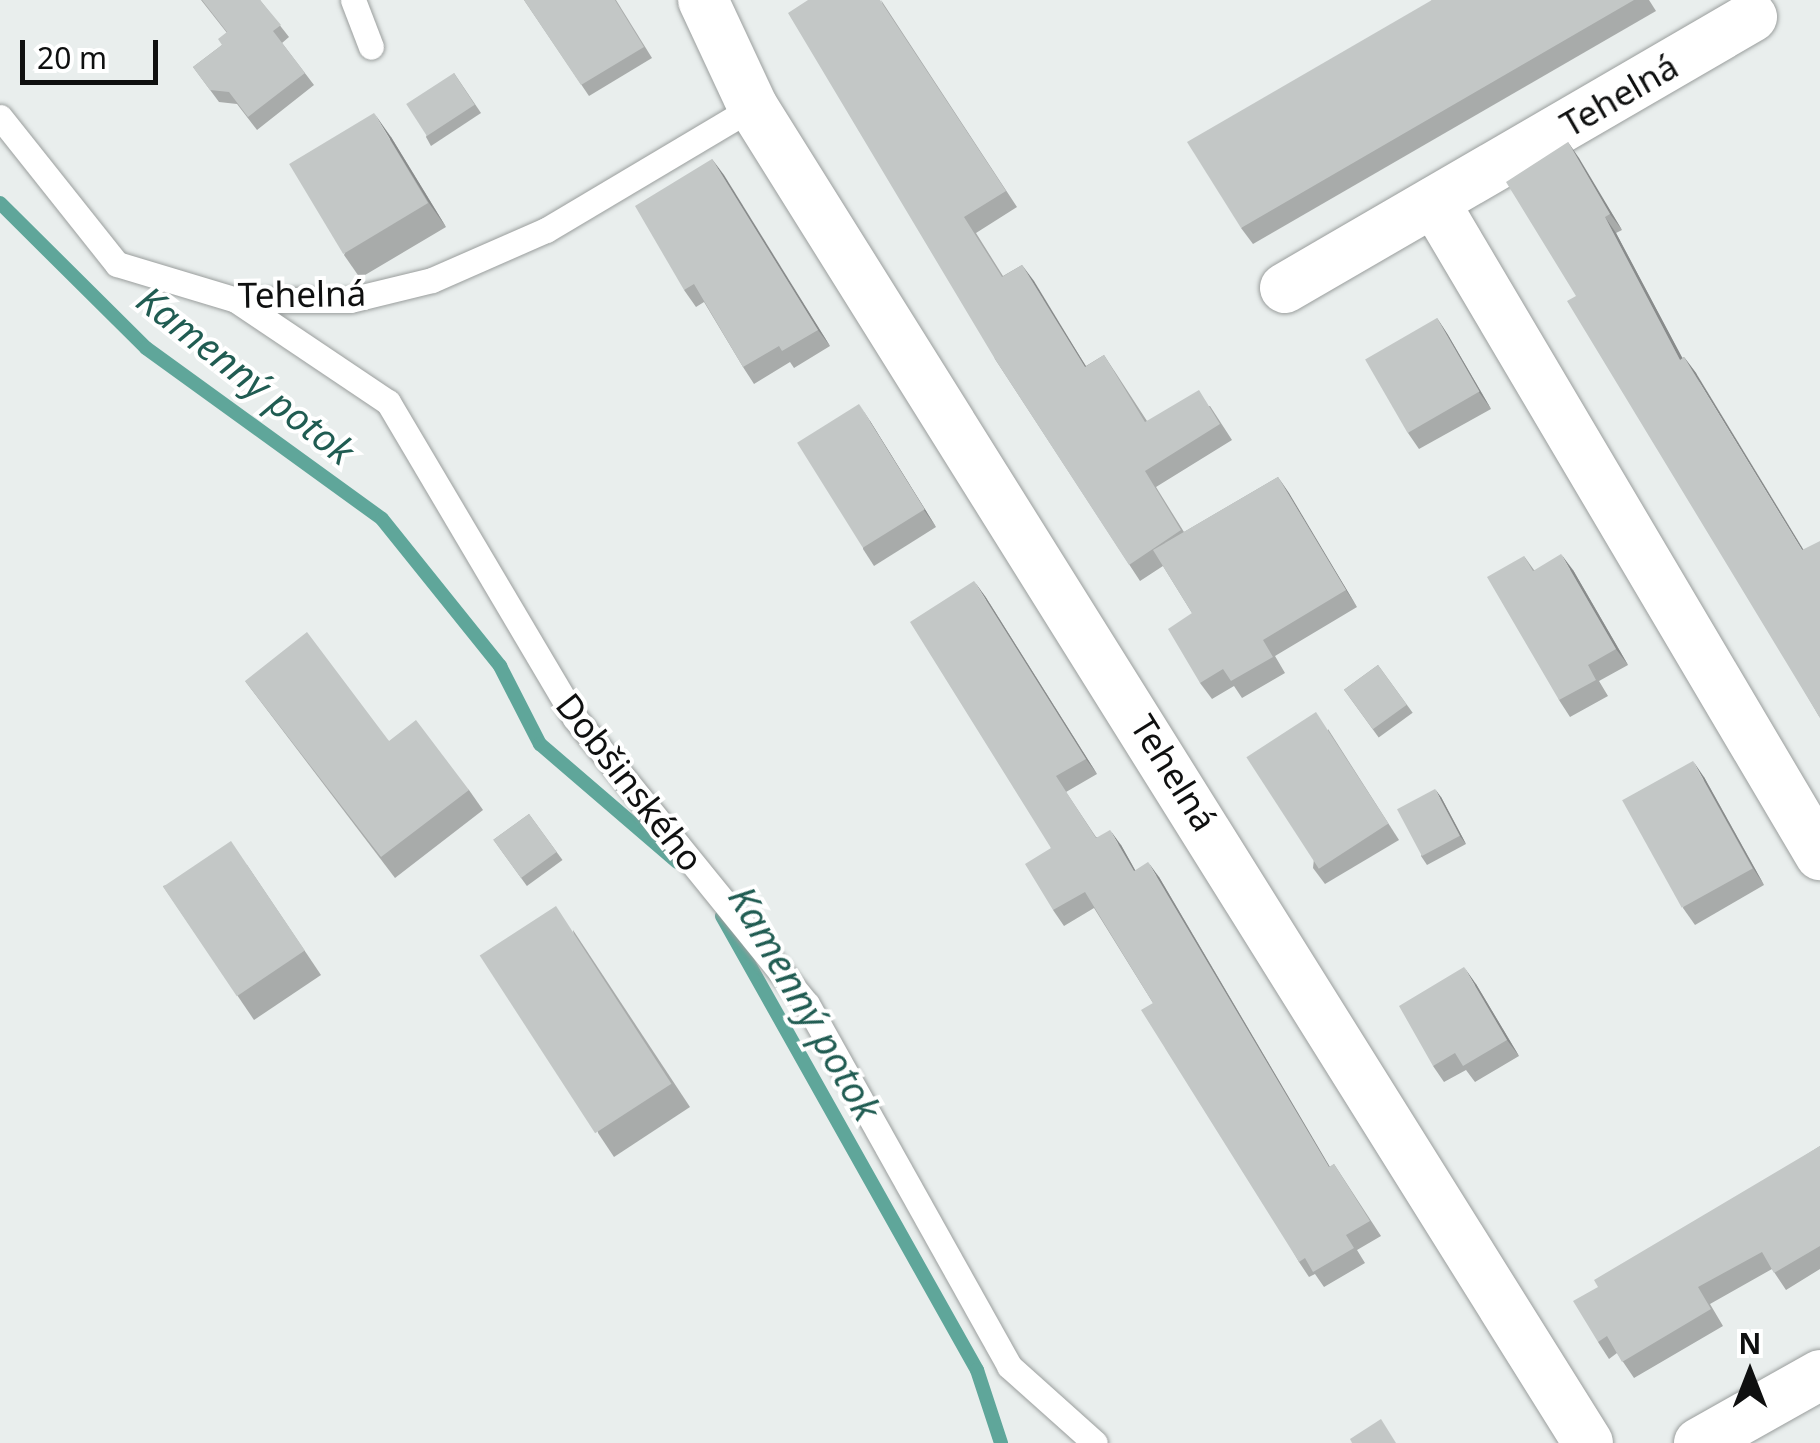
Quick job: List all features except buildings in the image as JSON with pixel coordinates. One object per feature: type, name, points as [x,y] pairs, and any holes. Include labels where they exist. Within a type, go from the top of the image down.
[{"type":"street","name":"Tehelná","points":[[711,3],[754,107],[1588,1443]]},
{"type":"street","name":"Tehelná","points":[[1284,288],[1752,17]]},
{"type":"street","points":[[1434,202],[1820,855]]},
{"type":"street","points":[[1699,1443],[1820,1376]]},
{"type":"lane","points":[[353,0],[371,47]]},
{"type":"lane","name":"Tehelná","points":[[0,117],[117,264],[236,300],[350,300],[432,280],[546,230],[754,107]]},
{"type":"lane","name":"Dobšinského","points":[[236,300],[388,402],[574,718],[807,1004],[1010,1366],[1095,1443]]},
{"type":"waterway","name":"Kamenný potok","points":[[0,203],[146,348],[382,519],[500,666],[540,744],[677,862]]},
{"type":"waterway","name":"Kamenný potok","points":[[722,916],[977,1370],[1001,1443]]}]
